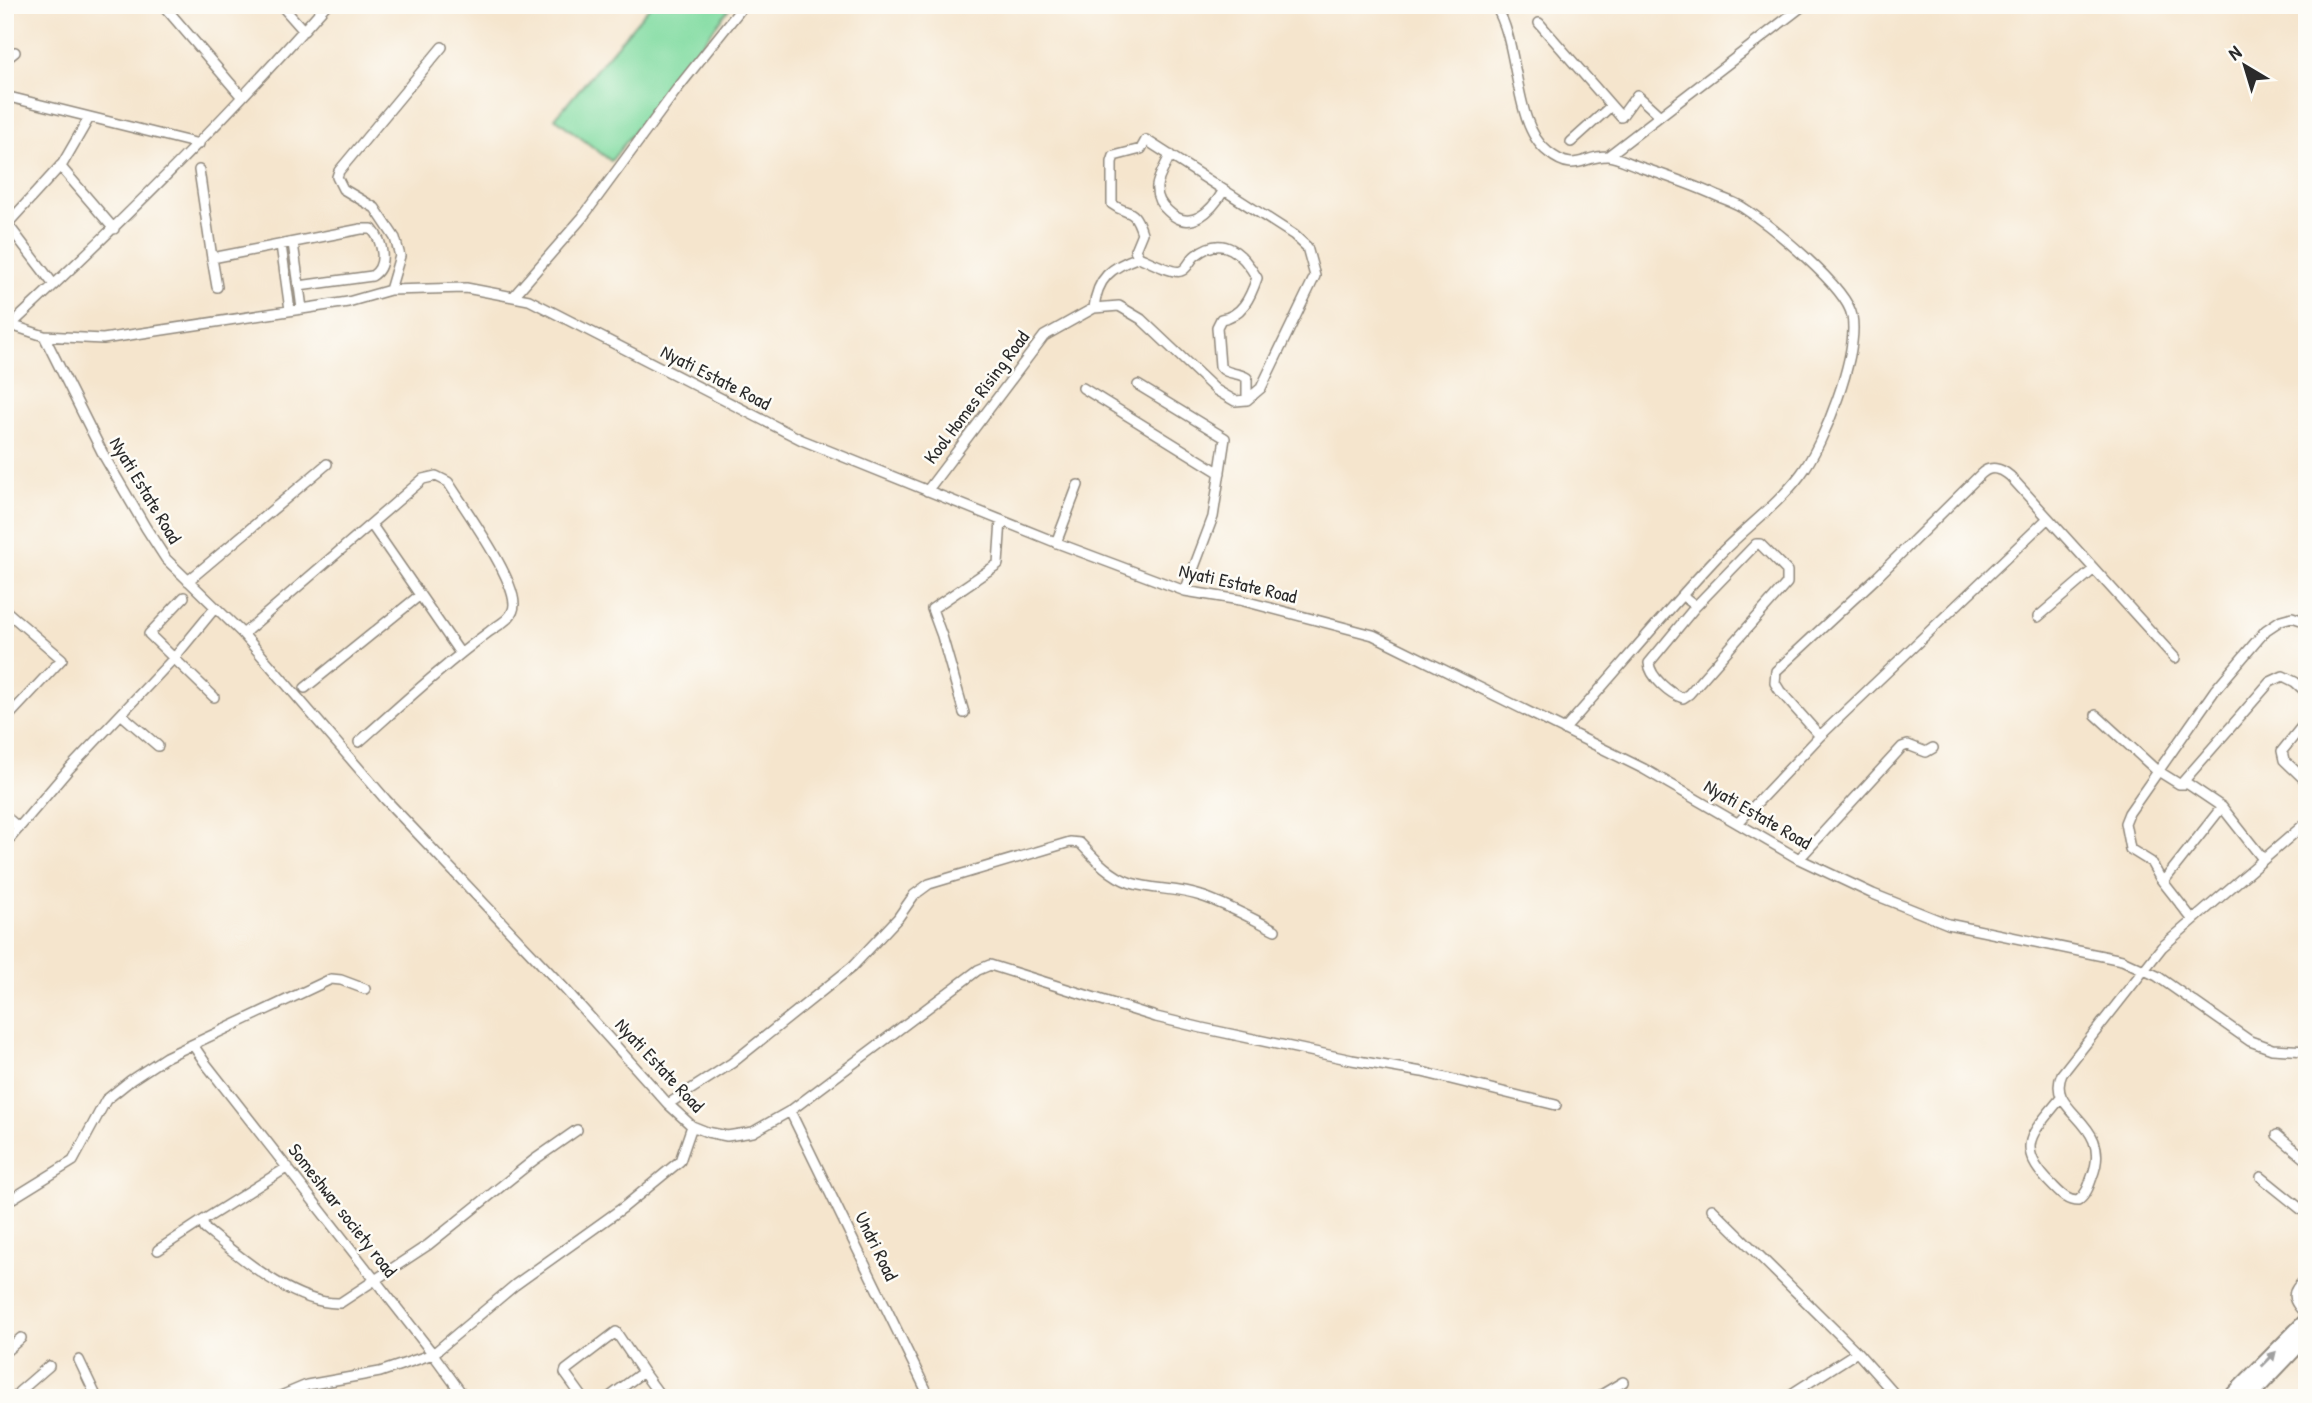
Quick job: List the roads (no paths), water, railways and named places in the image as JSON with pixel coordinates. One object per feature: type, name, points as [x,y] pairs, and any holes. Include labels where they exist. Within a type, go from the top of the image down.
[{"type":"highway","points":[[2230,1398],[2307,1318]]},
{"type":"highway","points":[[2248,1398],[2307,1336]]},
{"type":"street","points":[[281,5],[304,30]]},
{"type":"street","points":[[8,324],[114,229],[199,144],[326,5]]},
{"type":"street","points":[[513,297],[582,218],[677,89],[744,5]]},
{"type":"street","points":[[1495,5],[1502,15],[1526,116],[1536,139],[1547,152],[1564,162],[1579,163],[1608,156],[1804,5]]},
{"type":"street","points":[[169,7],[242,97]]},
{"type":"street","points":[[1539,23],[1620,117],[1637,95],[1660,116]]},
{"type":"street","points":[[390,290],[400,256],[396,237],[375,208],[343,189],[337,177],[339,171],[442,47]]},
{"type":"street","points":[[5,60],[15,52]]},
{"type":"street","points":[[5,96],[199,144]]},
{"type":"street","points":[[1571,142],[1611,106]]},
{"type":"street","points":[[54,285],[9,226],[10,221],[60,166],[89,118]]},
{"type":"street","points":[[1139,257],[1121,263],[1107,274],[1099,285],[1094,309],[1119,306],[1141,319],[1216,390],[1235,401],[1247,400],[1261,388],[1315,276],[1307,247],[1294,235],[1146,140],[1141,149],[1114,156],[1112,204],[1135,215],[1142,233],[1135,250],[1139,257],[1174,271],[1181,271],[1203,250],[1227,245],[1236,250],[1257,278],[1241,312],[1221,319],[1217,327],[1220,366],[1226,372],[1241,374],[1247,379],[1247,400]]},
{"type":"street","points":[[1170,155],[1157,186],[1158,199],[1179,221],[1188,222],[1196,218],[1210,208],[1224,190]]},
{"type":"street","points":[[1564,730],[1718,556],[1782,497],[1802,474],[1822,440],[1850,361],[1852,315],[1833,283],[1790,244],[1744,207],[1687,183],[1608,156]]},
{"type":"street","points":[[60,166],[114,229]]},
{"type":"street","points":[[199,170],[217,287]]},
{"type":"street","points":[[212,258],[372,229],[382,256],[383,265],[378,272],[372,276],[299,286]]},
{"type":"street","points":[[293,243],[302,309]]},
{"type":"street","points":[[281,246],[290,310]]},
{"type":"street","name":"Nyati Estate Road","points":[[8,324],[44,336],[103,339],[348,302],[390,290],[466,288],[529,300],[802,440],[1056,543],[1185,591],[1240,600],[1373,635],[1644,769],[1798,859],[1873,894],[1948,924],[2106,956],[2144,970],[2178,990],[2250,1041],[2272,1049],[2307,1051]]},
{"type":"street","name":"Kool Homes Rising Road","points":[[927,491],[1044,336],[1094,309]]},
{"type":"street","name":"Nyati Estate Road","points":[[44,336],[91,432],[166,559],[243,634],[386,800],[573,997],[668,1104],[692,1126],[727,1136],[753,1132],[790,1111],[978,970],[990,965],[1156,1017],[1352,1060],[1422,1072],[1556,1105]]},
{"type":"street","points":[[1138,385],[1225,438],[1213,517],[1185,591]]},
{"type":"street","points":[[1083,388],[1220,473]]},
{"type":"street","points":[[188,581],[327,464]]},
{"type":"street","points":[[1820,736],[1775,683],[1780,664],[1875,579],[1984,470],[1996,468],[2005,472],[2175,658]]},
{"type":"street","points":[[243,634],[423,479],[436,476],[448,482],[500,566],[513,597],[514,608],[510,617],[460,653],[359,742]]},
{"type":"street","points":[[1056,543],[1078,485]]},
{"type":"street","points":[[1738,823],[1820,736],[2048,519]]},
{"type":"street","points":[[964,713],[932,609],[998,564],[1001,520]]},
{"type":"street","points":[[371,524],[460,653]]},
{"type":"street","points":[[1756,544],[1760,544],[1787,571],[1787,583],[1689,694],[1682,698],[1677,697],[1654,676],[1649,670],[1649,663],[1696,606],[1756,544]]},
{"type":"street","points":[[2039,617],[2094,569]]},
{"type":"street","points":[[304,688],[421,595]]},
{"type":"street","points":[[1683,596],[1696,606]]},
{"type":"street","points":[[184,597],[149,634],[214,697]]},
{"type":"street","points":[[5,844],[68,770],[174,658],[215,607]]},
{"type":"street","points":[[5,610],[62,659],[5,720]]},
{"type":"street","points":[[2193,920],[2151,862],[2130,849],[2125,823],[2129,813],[2215,690],[2266,630],[2281,620],[2292,617],[2307,622]]},
{"type":"street","points":[[2180,784],[2270,682],[2283,676],[2307,693]]},
{"type":"street","points":[[122,715],[158,746]]},
{"type":"street","points":[[2096,715],[2158,771],[2180,784],[2188,784],[2222,807],[2263,859]]},
{"type":"street","points":[[2307,720],[2282,751],[2284,760],[2307,782]]},
{"type":"street","points":[[1798,859],[1902,747],[1908,745],[1926,752],[1933,748]]},
{"type":"street","points":[[2163,882],[2222,807]]},
{"type":"street","points":[[5,816],[19,828]]},
{"type":"street","points":[[2060,1099],[2032,1135],[2029,1151],[2039,1172],[2065,1197],[2078,1201],[2087,1190],[2097,1164],[2098,1152],[2082,1121],[2060,1099],[2057,1089],[2062,1074],[2162,947],[2307,822]]},
{"type":"street","points":[[668,1104],[732,1063],[852,967],[898,918],[914,895],[929,884],[994,867],[1070,842],[1080,843],[1095,859],[1129,882],[1201,896],[1275,930]]},
{"type":"street","points":[[5,1203],[73,1161],[106,1100],[147,1069],[331,979],[365,989]]},
{"type":"street","name":"Someshwar society road","points":[[193,1045],[465,1398]]},
{"type":"street","name":"Undri Road","points":[[790,1111],[930,1398]]},
{"type":"street","points":[[276,1398],[307,1385],[380,1372],[433,1354],[515,1285],[624,1207],[680,1161],[692,1126]]},
{"type":"street","points":[[202,1221],[205,1228],[225,1245],[271,1278],[305,1297],[329,1304],[340,1303],[428,1245],[534,1160],[578,1130]]},
{"type":"street","points":[[2277,1135],[2307,1160]]},
{"type":"street","points":[[158,1250],[288,1167]]},
{"type":"street","points":[[2261,1177],[2307,1214]]},
{"type":"street","points":[[1712,1209],[1857,1352],[1898,1398]]},
{"type":"street","points":[[2307,1278],[2295,1287],[2294,1293],[2296,1304],[2307,1318]]},
{"type":"street","points":[[583,1398],[565,1373],[566,1370],[616,1332],[662,1398]]},
{"type":"street","points":[[5,1352],[21,1338]]},
{"type":"street","points":[[1786,1398],[1857,1352]]},
{"type":"street","points":[[79,1360],[97,1398]]},
{"type":"street","points":[[18,1398],[19,1392],[49,1366]]},
{"type":"street","points":[[609,1397],[643,1372]]},
{"type":"street","points":[[1596,1398],[1623,1382]]}]
